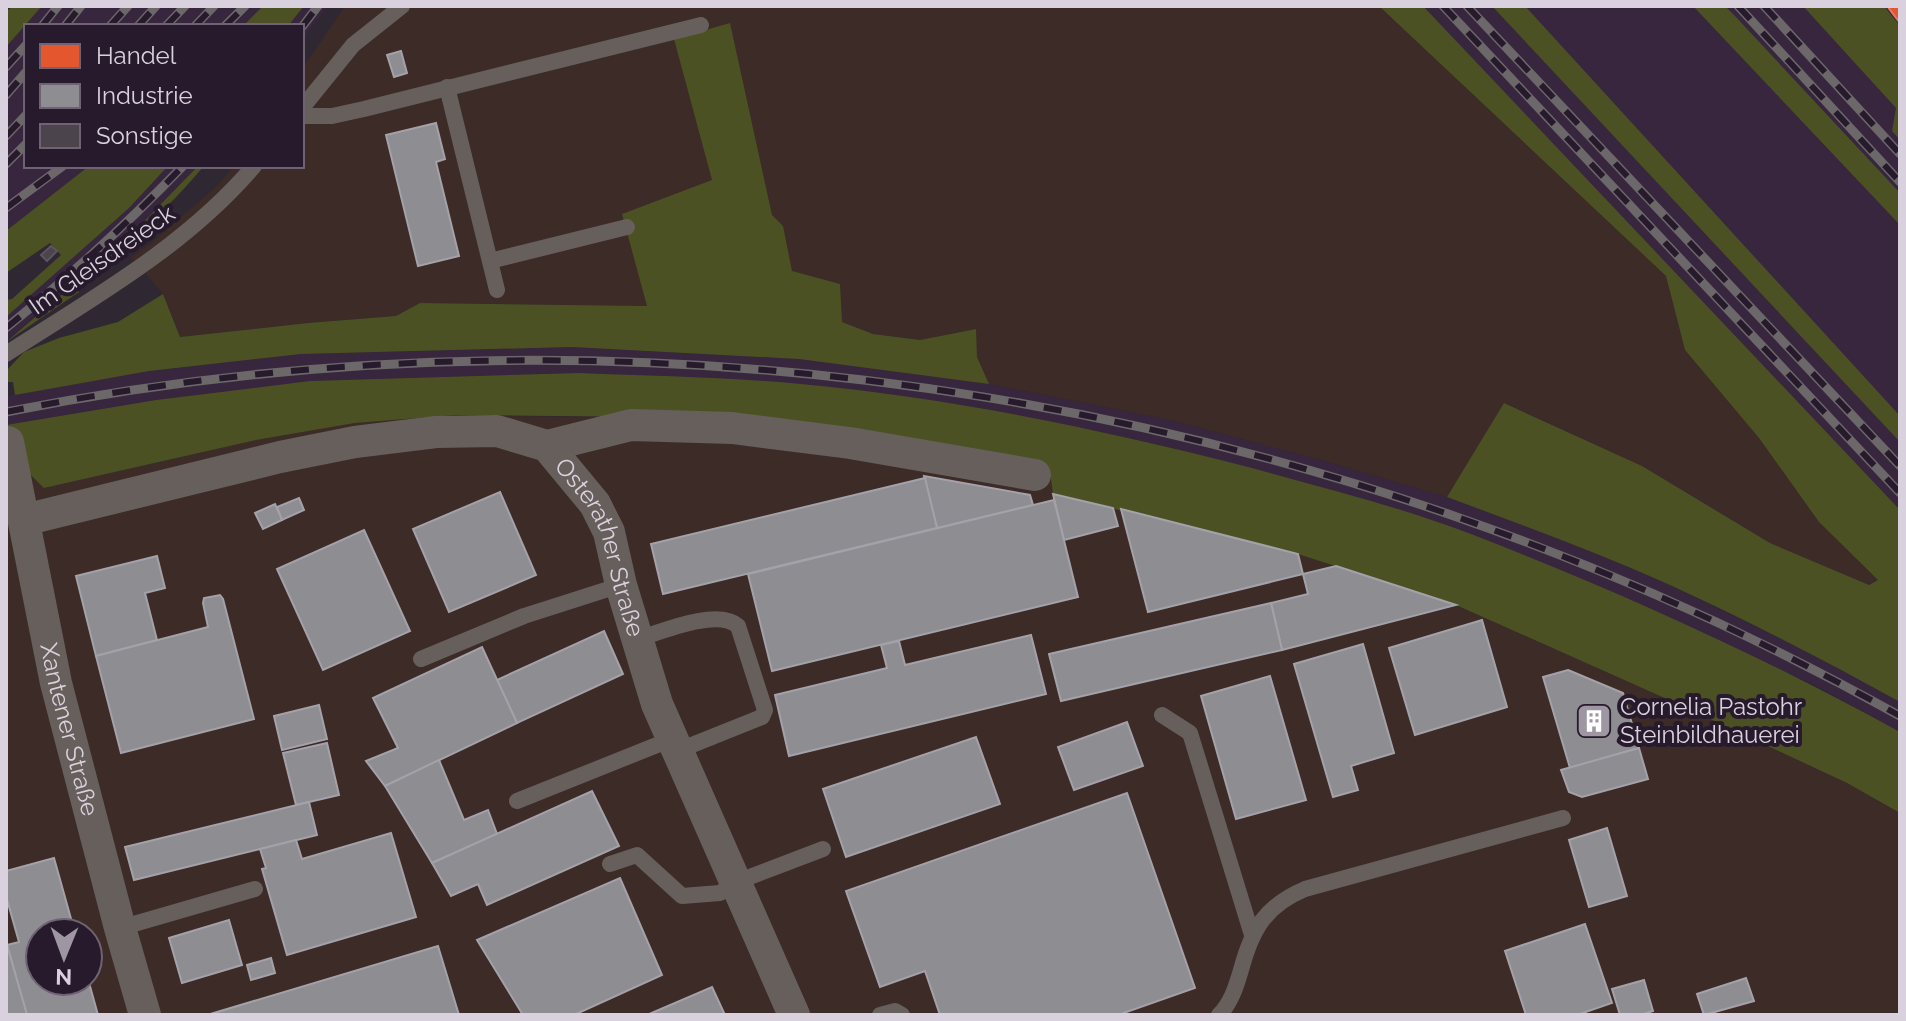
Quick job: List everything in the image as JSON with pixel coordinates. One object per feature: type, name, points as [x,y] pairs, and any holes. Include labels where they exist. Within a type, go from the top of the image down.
[{"type":"street","points":[[547,446],[631,425],[720,427],[850,443],[1035,475]]},
{"type":"street","name":"Osterather Straße","points":[[17,510],[355,442],[436,432],[482,431],[523,437],[547,446],[595,504],[609,532],[621,585],[657,704],[794,1015]]},
{"type":"street","name":"Xantener Straße","points":[[8,442],[17,510],[56,683],[145,1015]]},
{"type":"lane","points":[[304,106],[353,45],[402,6]]},
{"type":"lane","points":[[304,116],[332,116],[701,25]]},
{"type":"lane","points":[[447,87],[497,290]]},
{"type":"lane","name":"Im Gleisdreieck","points":[[6,354],[139,268],[191,229],[252,168]]},
{"type":"lane","points":[[490,261],[627,227]]},
{"type":"lane","points":[[421,659],[524,616],[621,585]]},
{"type":"lane","points":[[517,801],[762,717],[765,710],[738,626],[731,619],[713,618],[638,639]]},
{"type":"lane","points":[[1162,715],[1190,733],[1252,935]]},
{"type":"lane","points":[[1219,1015],[1235,992],[1252,935],[1266,914],[1284,898],[1305,889],[1563,818]]},
{"type":"lane","points":[[610,864],[637,855],[682,896],[720,893],[734,883],[823,849]]},
{"type":"lane","points":[[120,928],[255,889]]},
{"type":"lane","points":[[880,1015],[895,1011],[902,1015]]},
{"type":"shaded area","points":[[42,6],[263,6],[245,24],[26,24]]},
{"type":"shaded area","points":[[304,6],[328,6],[304,37],[304,24],[290,24]]},
{"type":"shaded area","points":[[345,6],[1379,6],[1666,276],[1685,350],[1759,438],[1819,522],[1878,580],[1867,585],[1770,543],[1642,466],[1505,403],[1447,497],[1170,420],[989,384],[977,357],[975,329],[920,340],[873,334],[842,322],[648,306],[420,303],[396,316],[180,337],[163,294],[131,257],[217,186],[232,168],[304,168],[304,66]]},
{"type":"shaded area","points":[[1423,6],[1900,6],[1900,510],[1490,79]]},
{"type":"shaded area","points":[[24,26],[24,168],[86,168],[6,231],[6,47]]},
{"type":"shaded area","points":[[166,168],[196,168],[127,239],[6,341],[6,317],[129,208]]},
{"type":"shaded area","points":[[572,347],[799,359],[989,384],[1170,420],[1325,461],[1447,497],[1560,539],[1670,585],[1818,657],[1900,702],[1900,732],[1809,682],[1319,486],[1161,445],[986,409],[579,373],[310,381],[156,400],[6,425],[6,396],[149,371],[301,354]]},
{"type":"shaded area","points":[[456,415],[634,418],[1050,470],[1121,509],[1298,554],[1456,605],[1847,783],[1900,813],[1900,1015],[6,1015],[6,442],[44,488],[256,440],[355,423]]},
{"type":"green space","points":[[14,6],[42,6],[6,47],[6,11]]},
{"type":"green space","points":[[263,6],[304,6],[290,24],[245,24]]},
{"type":"green space","points":[[1379,6],[1423,6],[1900,510],[1900,702],[1786,641],[1670,585],[1447,497],[1504,403],[1642,466],[1770,543],[1869,585],[1878,580],[1819,522],[1759,438],[1685,350],[1666,276]]},
{"type":"green space","points":[[1492,6],[1525,6],[1900,416],[1900,442]]},
{"type":"green space","points":[[1693,6],[1725,6],[1735,16],[1900,193],[1900,225]]},
{"type":"green space","points":[[1803,6],[1884,6],[1900,26],[1900,140],[1892,131],[1896,108]]},
{"type":"green space","points":[[730,23],[772,215],[783,226],[792,271],[840,284],[842,322],[873,334],[920,340],[976,329],[977,357],[989,384],[799,359],[572,347],[301,354],[149,371],[15,395],[13,382],[8,382],[7,370],[24,352],[59,338],[118,322],[163,294],[180,337],[396,316],[420,303],[647,306],[622,214],[712,180],[674,39]]},
{"type":"green space","points":[[86,168],[166,168],[129,208],[6,317],[6,300],[12,299],[61,255],[50,243],[6,273],[6,231]]},
{"type":"green space","points":[[196,168],[202,168],[127,245],[76,286],[79,292],[6,342],[127,239]]},
{"type":"green space","points":[[579,373],[774,382],[858,390],[971,407],[1084,428],[1196,454],[1417,515],[1526,556],[1689,626],[1900,732],[1900,813],[1847,783],[1456,605],[1298,554],[1053,494],[1050,471],[735,418],[456,415],[355,423],[256,440],[44,488],[13,452],[6,425],[156,400],[310,381]]},
{"type":"building: Handel","points":[[1887,6],[1900,6],[1900,23]]},
{"type":"building: Industrie","points":[[401,51],[407,73],[394,77],[387,55]]},
{"type":"building: Industrie","points":[[436,123],[445,159],[436,162],[459,256],[418,266],[386,135]]},
{"type":"building: Industrie","points":[[924,476],[1030,495],[1033,505],[937,528]]},
{"type":"building: Industrie","points":[[925,478],[937,528],[663,594],[651,544]]},
{"type":"building: Industrie","points":[[500,492],[536,575],[449,612],[413,529]]},
{"type":"building: Industrie","points":[[1053,494],[1113,508],[1118,526],[1064,540]]},
{"type":"building: Industrie","points":[[299,498],[304,510],[282,520],[277,507]]},
{"type":"building: Industrie","points":[[1054,500],[1078,597],[772,671],[748,574]]},
{"type":"building: Industrie","points":[[275,504],[282,520],[263,529],[255,513]]},
{"type":"building: Industrie","points":[[1121,509],[1298,554],[1303,574],[1148,612]]},
{"type":"building: Industrie","points":[[364,530],[410,631],[323,670],[277,569]]},
{"type":"building: Industrie","points":[[157,556],[165,588],[145,593],[157,640],[96,656],[76,576]]},
{"type":"building: Industrie","points":[[1336,566],[1456,605],[1282,650],[1271,603],[1308,594],[1303,574]]},
{"type":"building: Industrie","points":[[220,595],[254,719],[121,753],[96,656],[208,627],[204,598]]},
{"type":"building: Industrie","points":[[1271,603],[1282,650],[1061,701],[1049,654]]},
{"type":"building: Industrie","points":[[1482,620],[1507,707],[1415,735],[1389,648]]},
{"type":"building: Industrie","points":[[604,631],[623,674],[517,723],[497,680]]},
{"type":"building: Industrie","points":[[1031,635],[1046,694],[789,756],[775,695],[887,668],[881,645],[899,641],[905,665]]},
{"type":"building: Industrie","points":[[1363,644],[1394,753],[1351,766],[1358,790],[1333,797],[1294,664]]},
{"type":"building: Industrie","points":[[482,647],[517,723],[385,786],[366,761],[398,748],[373,698]]},
{"type":"building: Industrie","name":"Cornelia Pastohr Steinbildhauerei","points":[[1568,670],[1623,693],[1639,748],[1570,768],[1543,677]]},
{"type":"building: Industrie","points":[[1270,676],[1306,800],[1236,819],[1201,696]]},
{"type":"building: Industrie","points":[[319,705],[327,739],[282,750],[274,716]]},
{"type":"building: Industrie","points":[[1127,722],[1143,766],[1074,790],[1058,747]]},
{"type":"building: Industrie","points":[[976,737],[1000,804],[846,857],[823,789]]},
{"type":"building: Industrie","points":[[327,743],[339,795],[296,805],[283,753]]},
{"type":"building: Industrie","points":[[1639,748],[1648,779],[1582,797],[1569,792],[1561,770]]},
{"type":"building: Industrie","points":[[439,760],[464,820],[488,810],[497,834],[432,863],[385,786]]},
{"type":"building: Industrie","points":[[592,791],[619,846],[487,905],[478,884],[451,896],[432,863]]},
{"type":"building: Industrie","points":[[1127,793],[1195,988],[1118,1015],[940,1015],[925,971],[880,987],[846,891]]},
{"type":"building: Industrie","points":[[309,802],[317,835],[134,880],[125,847]]},
{"type":"building: Industrie","points":[[1607,828],[1627,896],[1589,907],[1569,840]]},
{"type":"building: Industrie","points":[[391,833],[416,917],[287,955],[262,869],[266,868],[260,849],[296,840],[302,859]]},
{"type":"building: Industrie","points":[[54,858],[71,917],[24,917],[24,997],[93,997],[98,1015],[27,1015],[7,945],[19,942],[6,896],[6,871]]},
{"type":"building: Industrie","points":[[620,878],[662,975],[574,1015],[523,1015],[477,940]]},
{"type":"building: Industrie","points":[[229,920],[242,965],[182,983],[169,938]]},
{"type":"building: Industrie","points":[[1585,924],[1612,1003],[1577,1015],[1526,1015],[1505,951]]},
{"type":"building: Industrie","points":[[6,939],[7,945],[27,1015],[6,1015]]},
{"type":"building: Industrie","points":[[438,946],[459,1015],[207,1015]]},
{"type":"building: Industrie","points":[[271,958],[275,973],[251,980],[247,965]]},
{"type":"building: Industrie","points":[[1746,978],[1754,1001],[1704,1015],[1697,994]]},
{"type":"building: Industrie","points":[[1644,980],[1653,1011],[1640,1015],[1620,1015],[1612,989]]},
{"type":"building: Industrie","points":[[712,987],[725,1015],[647,1015]]},
{"type":"building: Sonstige","points":[[51,246],[57,251],[47,261],[41,255]]},
{"type":"railway","points":[[44,24],[58,6]]},
{"type":"railway","points":[[67,24],[81,6]]},
{"type":"railway","points":[[112,24],[128,6]]},
{"type":"railway","points":[[140,24],[156,6]]},
{"type":"railway","points":[[168,24],[185,6]]},
{"type":"railway","points":[[197,24],[214,6]]},
{"type":"railway","points":[[227,24],[245,6]]},
{"type":"railway","points":[[304,24],[318,6]]},
{"type":"railway","points":[[1443,6],[1900,493]]},
{"type":"railway","points":[[1467,6],[1900,466]]},
{"type":"railway","points":[[1738,6],[1900,182]]},
{"type":"railway","points":[[1764,6],[1900,154]]},
{"type":"railway","points":[[6,67],[24,47]]},
{"type":"railway","points":[[6,95],[24,74]]},
{"type":"railway","points":[[6,136],[24,117]]},
{"type":"railway","points":[[6,164],[24,146]]},
{"type":"railway","points":[[6,208],[60,168]]},
{"type":"railway","points":[[6,328],[97,250],[181,168]]},
{"type":"railway","points":[[6,412],[248,375],[493,361],[737,368],[980,396],[1220,446],[1454,516],[1681,606],[1900,716]]},
{"type":"place","name":"Cornelia Pastohr Steinbildhauerei","points":[[1594,721]]}]
